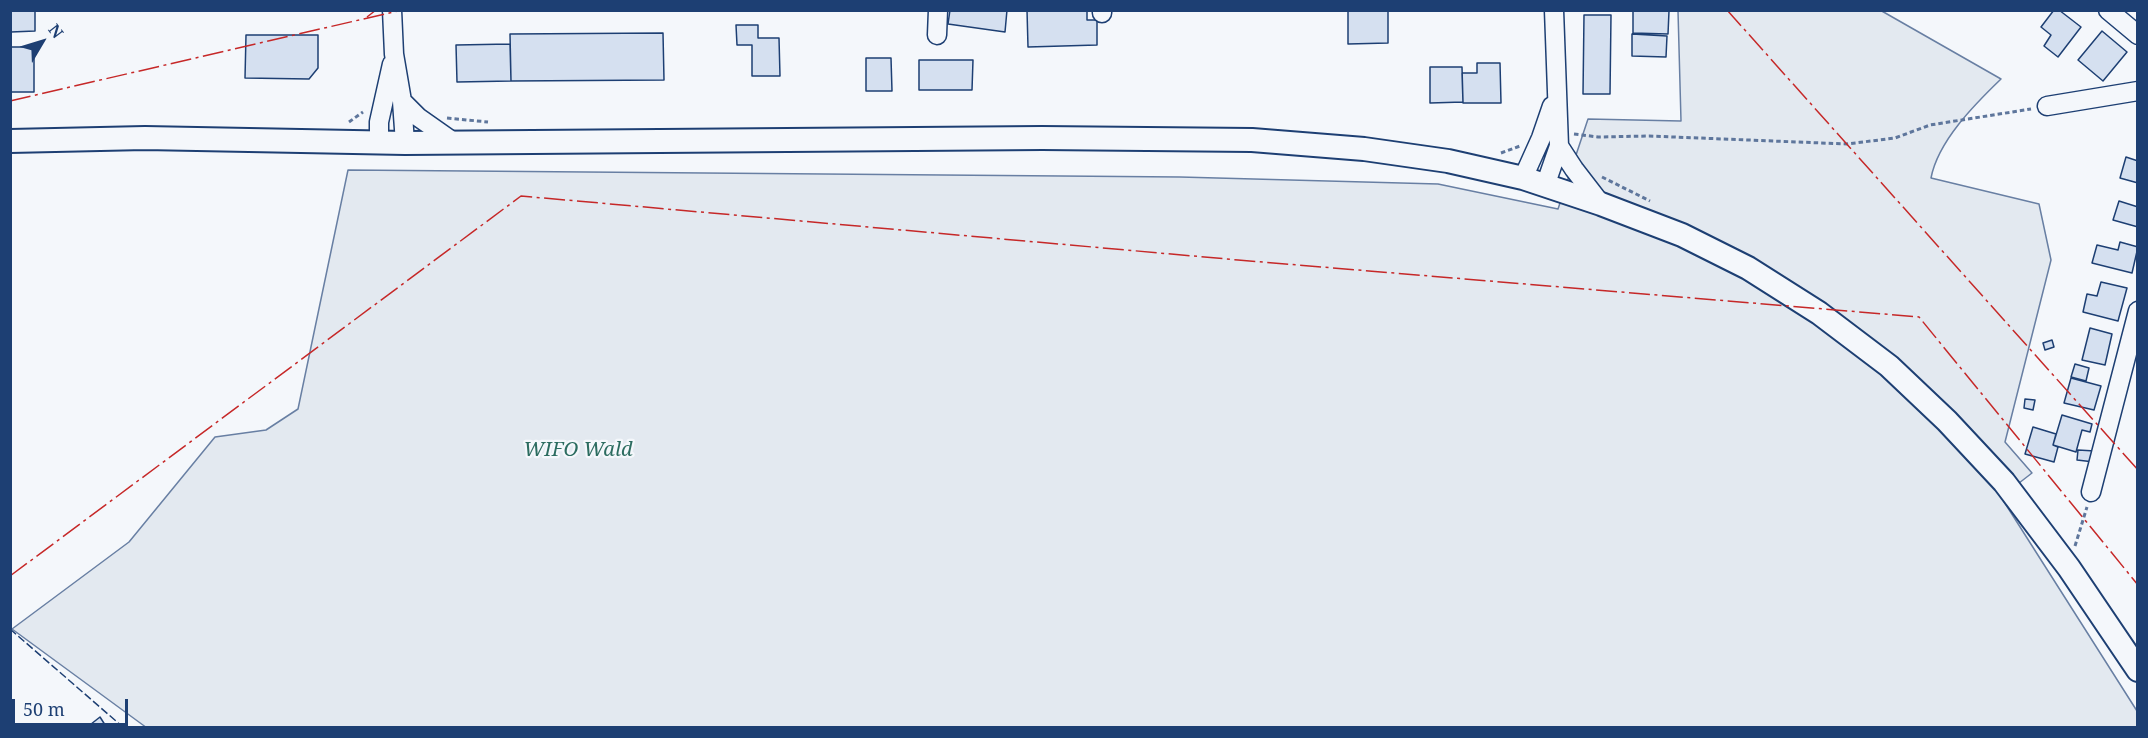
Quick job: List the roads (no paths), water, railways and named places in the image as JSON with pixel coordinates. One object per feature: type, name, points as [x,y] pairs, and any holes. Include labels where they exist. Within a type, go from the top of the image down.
[{"type":"main road","points":[[10,141],[145,138],[405,143],[1030,138],[1252,140],[1364,149],[1448,161],[1523,178],[1682,235],[1748,268],[1819,313],[1889,366],[1947,421],[2004,482],[2069,568],[2138,670]]},
{"type":"street","points":[[392,10],[394,54],[402,101],[405,143]]},
{"type":"street","points":[[937,35],[938,10]]},
{"type":"street","points":[[1545,186],[1559,146],[1554,10]]},
{"type":"street","points":[[2108,10],[2138,35]]},
{"type":"street","points":[[379,142],[379,122],[394,54]]},
{"type":"street","points":[[2047,106],[2138,91]]},
{"type":"street","points":[[402,101],[418,117],[455,143]]},
{"type":"street","points":[[1523,178],[1556,102]]},
{"type":"street","points":[[1559,146],[1600,204]]},
{"type":"street","points":[[2091,492],[2138,311]]},
{"type":"park label","name":"WIFO Wald","points":[[578,450]]}]
